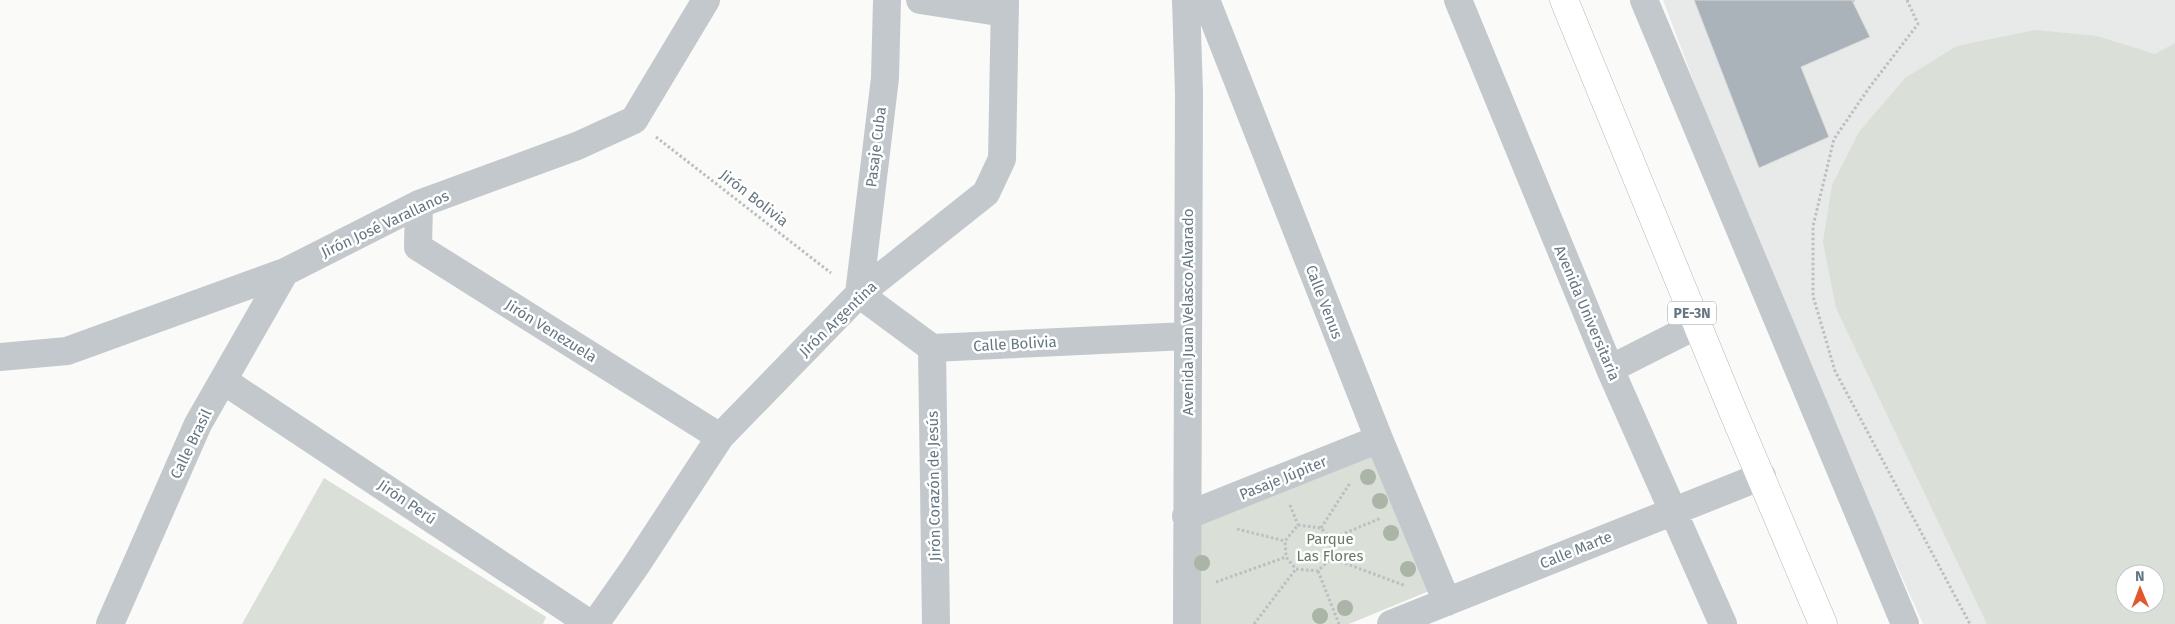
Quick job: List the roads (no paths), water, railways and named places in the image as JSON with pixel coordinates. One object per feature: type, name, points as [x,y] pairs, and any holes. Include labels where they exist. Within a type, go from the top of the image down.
[{"type":"highway","name":"PE-3N","points":[[1564,0],[1697,325],[1823,624]]},
{"type":"street","name":"Jirón José Varallanos","points":[[0,357],[67,351],[285,272],[419,204],[577,146],[634,120],[706,0]]},
{"type":"street","name":"Pasaje Cuba","points":[[859,294],[884,78],[887,0]]},
{"type":"street","points":[[920,0],[1005,7]]},
{"type":"street","name":"Avenida Juan Velasco Alvarado","points":[[1186,0],[1189,93],[1187,624]]},
{"type":"street","name":"Calle Venus","points":[[1206,0],[1378,440],[1447,602]]},
{"type":"street","name":"Avenida Universitaria","points":[[1458,0],[1610,368],[1723,624]]},
{"type":"street","points":[[1644,0],[1905,624]]},
{"type":"street","name":"Jirón Argentina","points":[[595,624],[635,567],[720,437],[859,294],[986,194],[1002,160],[1005,7]]},
{"type":"street","name":"Jirón Venezuela","points":[[419,204],[418,247],[720,437]]},
{"type":"street","name":"Calle Brasil","points":[[110,624],[198,424],[285,272]]},
{"type":"street","points":[[859,294],[932,348]]},
{"type":"street","points":[[1610,368],[1697,325]]},
{"type":"street","name":"Calle Bolivia","points":[[932,348],[1187,336]]},
{"type":"street","name":"Jirón Corazón de Jesús","points":[[932,348],[936,624]]},
{"type":"street","name":"Jirón Perú","points":[[224,381],[590,624]]},
{"type":"street","name":"Pasaje Júpiter","points":[[1186,516],[1378,440]]},
{"type":"street","name":"Calle Marte","points":[[1391,624],[1762,476]]},
{"type":"park label","name":"Parque Las Flores","points":[[1330,548]]}]
